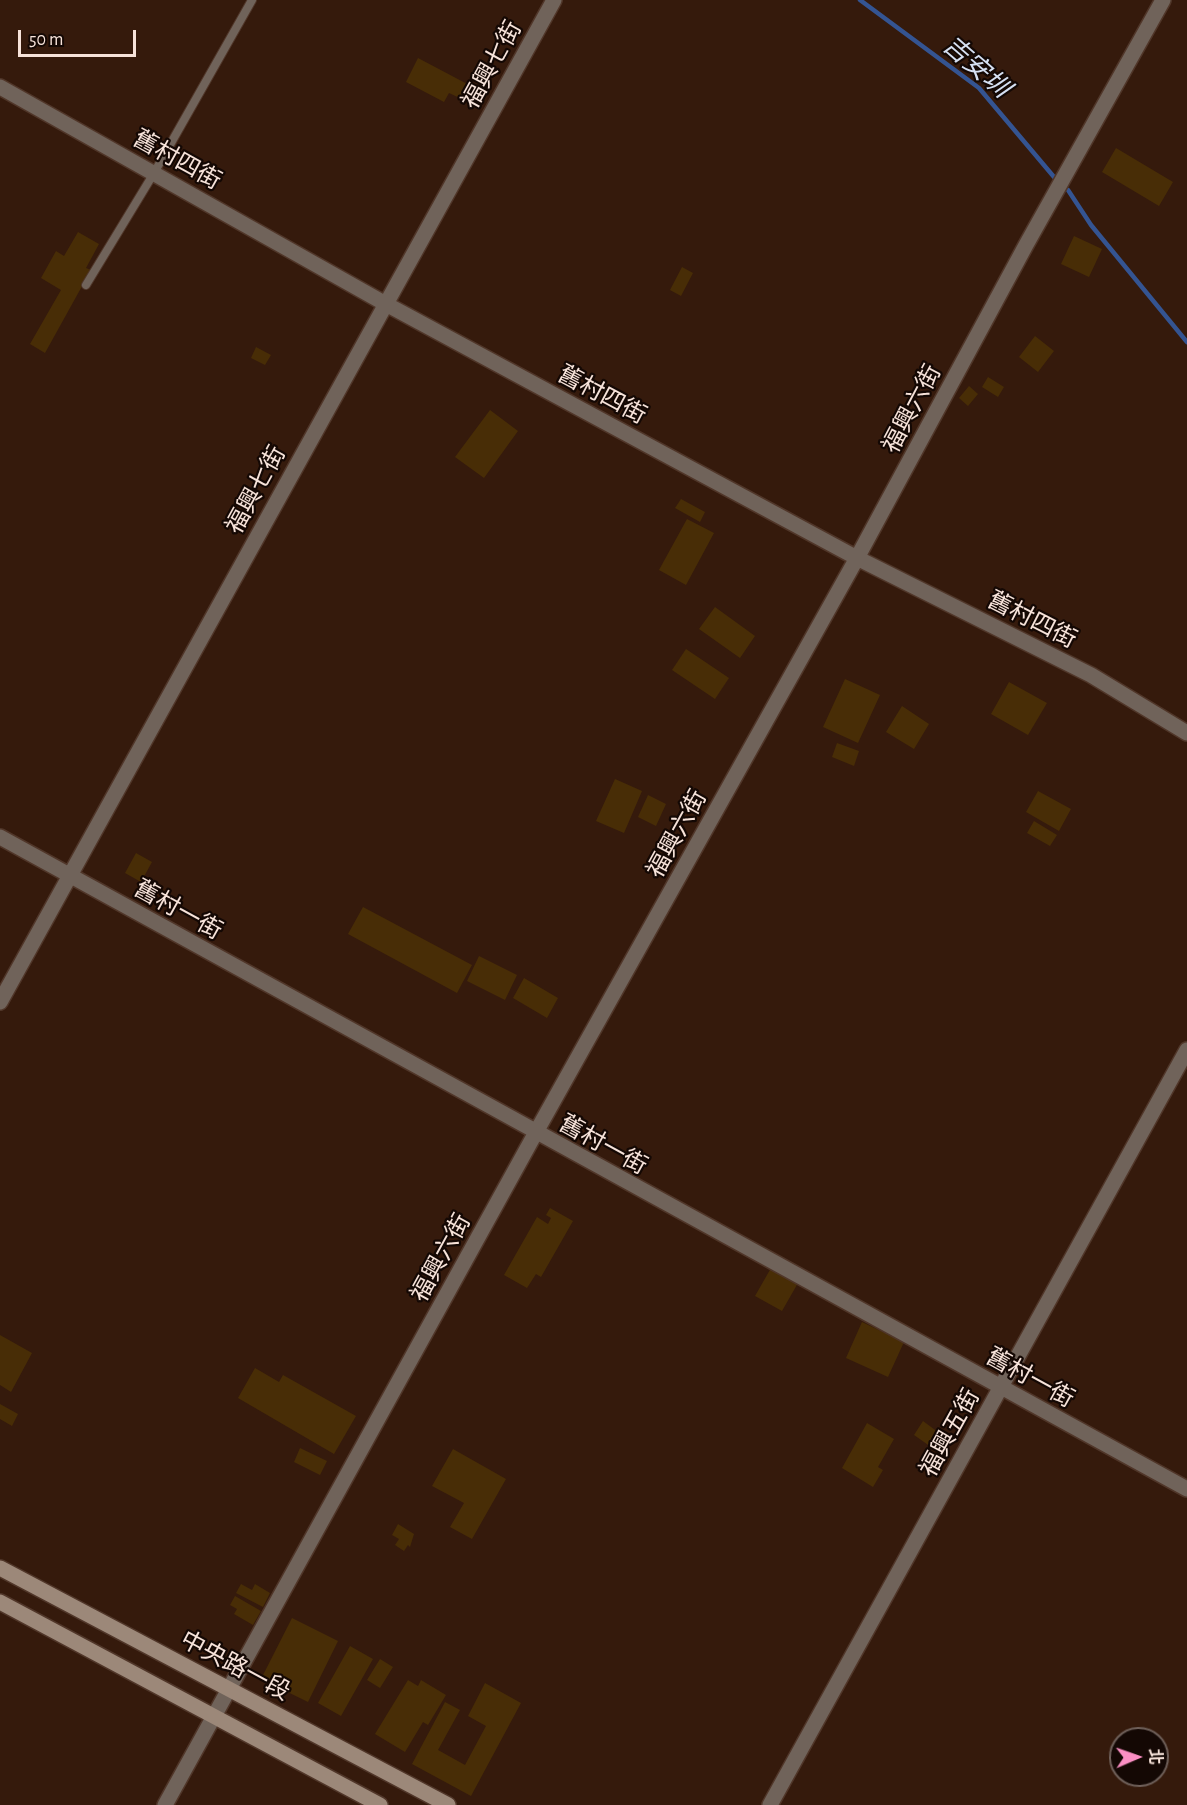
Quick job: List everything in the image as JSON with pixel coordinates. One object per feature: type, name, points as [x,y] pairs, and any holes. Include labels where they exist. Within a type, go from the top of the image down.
[{"type":"street","name":"福興七街","points":[[0,1002],[384,303],[554,0]]},
{"type":"street","name":"福興六街","points":[[165,1805],[535,1134],[857,558],[1020,256],[1163,0]]},
{"type":"street","name":"舊村四街","points":[[0,87],[384,303],[857,558],[1091,675],[1187,733]]},
{"type":"street","name":"舊村一街","points":[[0,837],[535,1134],[1187,1490]]},
{"type":"street","name":"福興五街","points":[[770,1805],[1187,1050]]},
{"type":"street","name":"中央路一段","points":[[0,1568],[448,1805]]},
{"type":"street","points":[[0,1602],[213,1718],[380,1805]]},
{"type":"lane","points":[[86,285],[154,173],[252,0]]},
{"type":"building","points":[[418,58],[471,86],[464,100],[449,93],[444,102],[406,82]]},
{"type":"building","points":[[1116,148],[1173,182],[1159,206],[1102,172]]},
{"type":"building","points":[[78,232],[99,244],[86,268],[91,270],[45,353],[30,344],[61,290],[41,278],[56,251],[64,256]]},
{"type":"building","points":[[1074,236],[1102,249],[1089,277],[1061,264]]},
{"type":"building","points":[[682,267],[693,273],[681,296],[670,290]]},
{"type":"building","points":[[1035,336],[1054,351],[1038,372],[1019,357]]},
{"type":"building","points":[[256,347],[271,355],[265,365],[251,358]]},
{"type":"building","points":[[988,377],[1004,387],[998,397],[982,387]]},
{"type":"building","points":[[969,386],[978,394],[968,406],[959,398]]},
{"type":"building","points":[[490,410],[518,431],[484,478],[455,457]]},
{"type":"building","points":[[681,499],[705,512],[700,522],[675,508]]},
{"type":"building","points":[[687,519],[714,533],[686,585],[659,570]]},
{"type":"building","points":[[715,607],[755,636],[740,658],[699,629]]},
{"type":"building","points":[[686,649],[729,678],[715,699],[672,670]]},
{"type":"building","points":[[845,679],[880,695],[858,743],[823,727]]},
{"type":"building","points":[[1009,682],[1047,703],[1028,735],[991,714]]},
{"type":"building","points":[[902,706],[929,724],[914,749],[886,732]]},
{"type":"building","points":[[837,743],[859,751],[854,766],[832,757]]},
{"type":"building","points":[[615,779],[642,791],[624,833],[596,821]]},
{"type":"building","points":[[1038,791],[1071,809],[1059,831],[1026,812]]},
{"type":"building","points":[[648,795],[666,804],[656,826],[638,817]]},
{"type":"building","points":[[1034,821],[1057,835],[1050,846],[1027,833]]},
{"type":"building","points":[[136,853],[152,862],[141,882],[125,873]]},
{"type":"building","points":[[363,907],[472,965],[457,993],[348,934]]},
{"type":"building","points":[[479,956],[517,975],[505,1000],[467,981]]},
{"type":"building","points":[[524,978],[558,998],[547,1018],[513,998]]},
{"type":"building","points":[[550,1208],[573,1221],[541,1277],[536,1274],[527,1288],[504,1275],[537,1217],[548,1224],[551,1218],[546,1215]]},
{"type":"building","points":[[771,1268],[798,1283],[782,1311],[755,1296]]},
{"type":"building","points":[[862,1322],[904,1342],[888,1377],[846,1358]]},
{"type":"building","points":[[0,1335],[32,1353],[11,1392],[0,1385]]},
{"type":"building","points":[[255,1368],[279,1382],[283,1375],[356,1416],[334,1454],[238,1398]]},
{"type":"building","points":[[0,1404],[18,1414],[12,1426],[0,1419]]},
{"type":"building","points":[[923,1421],[950,1441],[941,1454],[914,1435]]},
{"type":"building","points":[[867,1423],[894,1439],[878,1467],[883,1470],[873,1487],[842,1468]]},
{"type":"building","points":[[300,1448],[327,1461],[320,1475],[294,1462]]},
{"type":"building","points":[[453,1449],[506,1479],[472,1539],[450,1527],[464,1503],[432,1486]]},
{"type":"building","points":[[398,1524],[414,1534],[410,1547],[408,1545],[404,1551],[395,1545],[399,1539],[392,1535]]},
{"type":"building","points":[[241,1584],[252,1590],[255,1584],[270,1593],[263,1607],[236,1593]]},
{"type":"building","points":[[235,1596],[261,1611],[253,1625],[234,1614],[237,1609],[230,1605]]},
{"type":"building","points":[[292,1618],[338,1641],[308,1702],[261,1679]]},
{"type":"building","points":[[350,1646],[373,1659],[341,1716],[318,1703]]},
{"type":"building","points":[[380,1659],[393,1667],[380,1688],[367,1680]]},
{"type":"building","points":[[408,1680],[418,1686],[421,1680],[446,1695],[428,1725],[423,1722],[405,1752],[375,1734]]},
{"type":"building","points":[[485,1683],[521,1703],[471,1796],[412,1764],[445,1702],[460,1710],[438,1750],[465,1765],[486,1726],[468,1716]]},
{"type":"waterway","name":"吉安圳","points":[[860,0],[979,88],[1054,177]]},
{"type":"waterway","name":"吉安圳","points":[[1068,190],[1091,225],[1187,342]]}]
